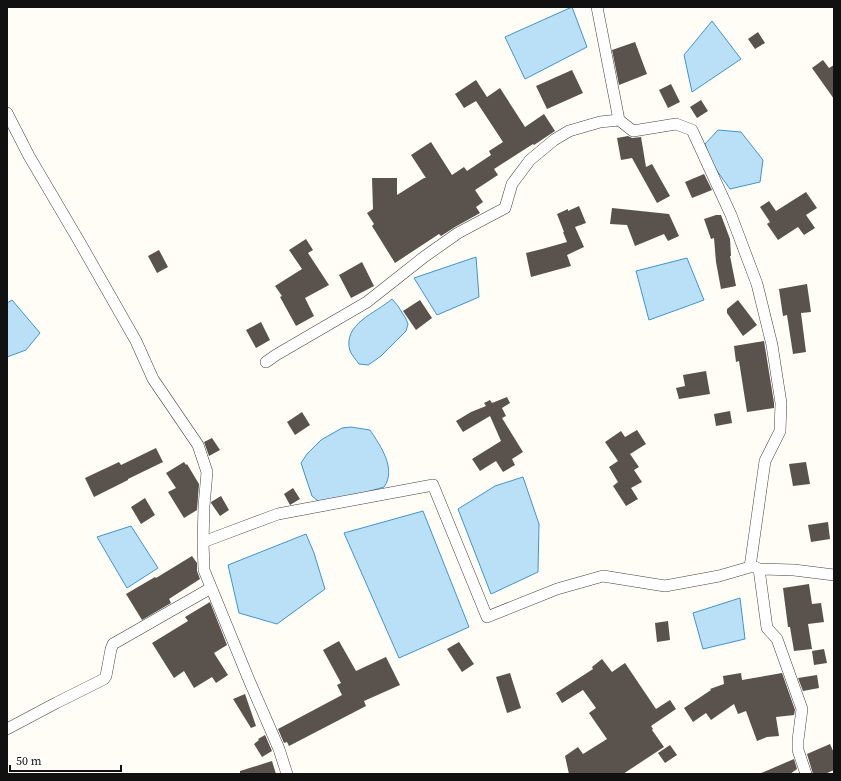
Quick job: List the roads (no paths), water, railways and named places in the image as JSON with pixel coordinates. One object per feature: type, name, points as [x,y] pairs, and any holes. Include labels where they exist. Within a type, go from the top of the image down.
[{"type":"street","points":[[597,7],[619,120]]},
{"type":"street","points":[[7,113],[29,156],[136,341],[153,379],[198,445],[207,472],[204,506],[204,570],[279,749],[287,774]]},
{"type":"street","points":[[266,362],[367,302],[424,257],[458,233],[505,208],[512,184],[530,160],[554,140],[568,131],[600,122],[619,120],[633,130],[676,124],[692,130],[731,214],[757,284],[772,345],[781,403],[780,431],[765,461],[755,568],[768,628],[777,639],[802,709],[798,750],[806,774]]},
{"type":"street","points":[[203,542],[278,514],[433,485],[487,617],[557,589],[603,576],[665,586],[755,568],[794,570],[834,575]]},
{"type":"street","points":[[7,729],[104,679],[113,644],[211,588]]},
{"type":"water","points":[[572,7],[587,47],[525,79],[505,37]]},
{"type":"water","points":[[712,21],[741,59],[692,92],[684,55]]},
{"type":"water","points":[[718,130],[741,132],[763,160],[760,182],[730,189],[712,164],[705,144]]},
{"type":"water","points":[[476,257],[479,297],[437,315],[414,278]]},
{"type":"water","points":[[687,258],[704,300],[649,320],[636,271]]},
{"type":"water","points":[[392,299],[406,319],[408,324],[406,331],[374,361],[368,365],[359,364],[350,351],[349,342],[351,333],[362,320]]},
{"type":"water","points":[[12,300],[40,333],[26,350],[7,357],[7,303]]},
{"type":"water","points":[[351,427],[370,430],[386,457],[389,473],[388,480],[384,487],[323,505],[312,496],[301,463],[307,454],[321,440],[342,428]]},
{"type":"water","points":[[523,477],[539,524],[538,572],[491,594],[458,509],[495,486]]},
{"type":"water","points":[[423,511],[469,627],[399,658],[344,533]]},
{"type":"water","points":[[131,526],[158,568],[127,588],[97,537]]},
{"type":"water","points":[[306,534],[314,553],[325,589],[277,624],[239,613],[228,565]]},
{"type":"water","points":[[740,598],[745,639],[703,649],[693,613]]}]
